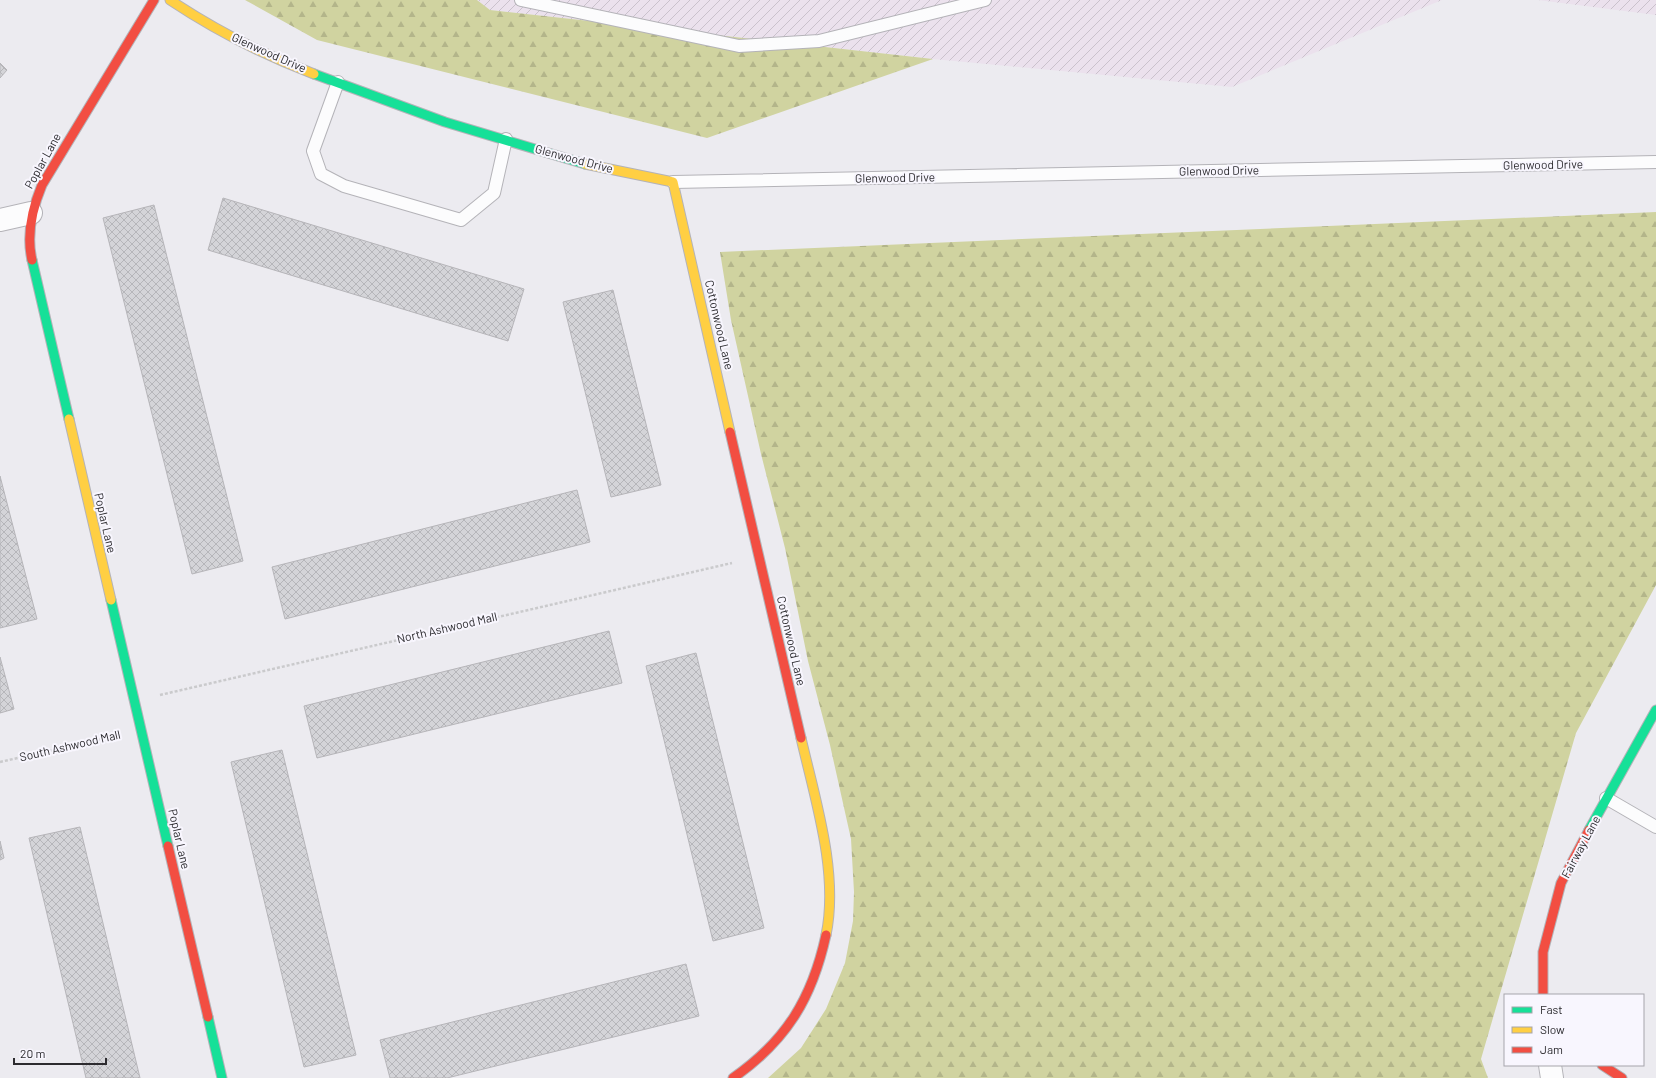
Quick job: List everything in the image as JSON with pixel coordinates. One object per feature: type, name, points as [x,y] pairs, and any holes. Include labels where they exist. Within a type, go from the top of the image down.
[{"type":"main road","name":"Poplar Lane","points":[[154,0],[46,176],[37,193],[31,213],[28,234],[30,250],[222,1078]]},
{"type":"main road","name":"Glenwood Drive","points":[[170,0],[200,20],[242,43],[288,64],[445,122],[589,165],[674,182]]},
{"type":"main road","name":"Cottonwood Lane","points":[[674,182],[760,556],[821,827],[829,870],[830,906],[826,939],[818,969],[808,993],[784,1031],[768,1050],[744,1071],[733,1078]]},
{"type":"main road","name":"Fairway Lane","points":[[1543,994],[1543,952],[1561,883],[1606,798],[1656,710]]},
{"type":"main road","points":[[1604,1066],[1622,1078]]},
{"type":"street","points":[[0,220],[31,213]]},
{"type":"street","points":[[1550,1066],[1552,1078]]},
{"type":"lane","points":[[521,0],[739,46],[819,41],[985,0]]},
{"type":"lane","points":[[338,82],[313,151],[321,174],[344,186],[462,220],[494,193],[506,140]]},
{"type":"lane","name":"Glenwood Drive","points":[[674,182],[1656,162]]},
{"type":"lane","points":[[1606,798],[1656,827]]},
{"type":"path","name":"North Ashwood Mall","points":[[134,700],[760,556]]},
{"type":"path","name":"South Ashwood Mall","points":[[0,762],[141,730]]},
{"type":"shaded area","points":[[477,0],[1442,0],[1232,87],[933,59],[490,10]]},
{"type":"shaded area","points":[[1538,0],[1656,0],[1656,15]]},
{"type":"green space","points":[[245,0],[477,0],[490,10],[933,59],[707,138],[317,40]]},
{"type":"green space","points":[[1656,212],[1656,585],[1576,733],[1481,1059],[1488,1078],[768,1078],[801,1048],[826,1009],[845,963],[853,921],[854,892],[851,839],[830,745],[808,661],[785,548],[761,454],[731,320],[720,252]]},
{"type":"building","points":[[0,63],[7,70],[0,78]]},
{"type":"building","points":[[223,198],[524,289],[508,341],[208,250]]},
{"type":"building","points":[[154,205],[243,561],[192,574],[103,218]]},
{"type":"building","points":[[613,290],[661,485],[611,497],[563,302]]},
{"type":"building","points":[[0,476],[37,619],[0,628]]},
{"type":"building","points":[[577,490],[590,542],[285,619],[272,567]]},
{"type":"building","points":[[609,631],[622,683],[317,758],[304,706]]},
{"type":"building","points":[[696,653],[764,928],[713,941],[646,666]]},
{"type":"building","points":[[0,657],[14,709],[0,713]]},
{"type":"building","points":[[282,750],[356,1055],[304,1067],[231,762]]},
{"type":"building","points":[[80,827],[140,1078],[86,1078],[29,838]]},
{"type":"building","points":[[0,841],[4,858],[0,860]]},
{"type":"building","points":[[686,964],[699,1016],[447,1078],[390,1078],[380,1040]]},
{"type":"traffic: fast","points":[[314,74],[445,122],[585,164]]},
{"type":"traffic: fast","points":[[32,260],[69,419]]},
{"type":"traffic: fast","points":[[111,600],[168,846]]},
{"type":"traffic: fast","points":[[1589,830],[1656,710]]},
{"type":"traffic: fast","points":[[208,1017],[222,1078]]},
{"type":"traffic: slow","points":[[170,0],[204,22],[240,41],[277,59],[314,74]]},
{"type":"traffic: slow","points":[[585,164],[673,182],[730,432]]},
{"type":"traffic: slow","points":[[69,419],[111,600]]},
{"type":"traffic: slow","points":[[801,738],[824,836],[830,887],[826,935]]},
{"type":"traffic: jam","points":[[32,260],[30,250],[31,222],[35,203],[42,185],[154,0]]},
{"type":"traffic: jam","points":[[730,432],[801,738]]},
{"type":"traffic: jam","points":[[1543,994],[1543,952],[1561,883],[1589,830]]},
{"type":"traffic: jam","points":[[168,846],[208,1017]]},
{"type":"traffic: jam","points":[[733,1078],[752,1064],[768,1049],[794,1017],[813,979],[826,935]]},
{"type":"traffic: jam","points":[[1604,1066],[1622,1078]]}]
